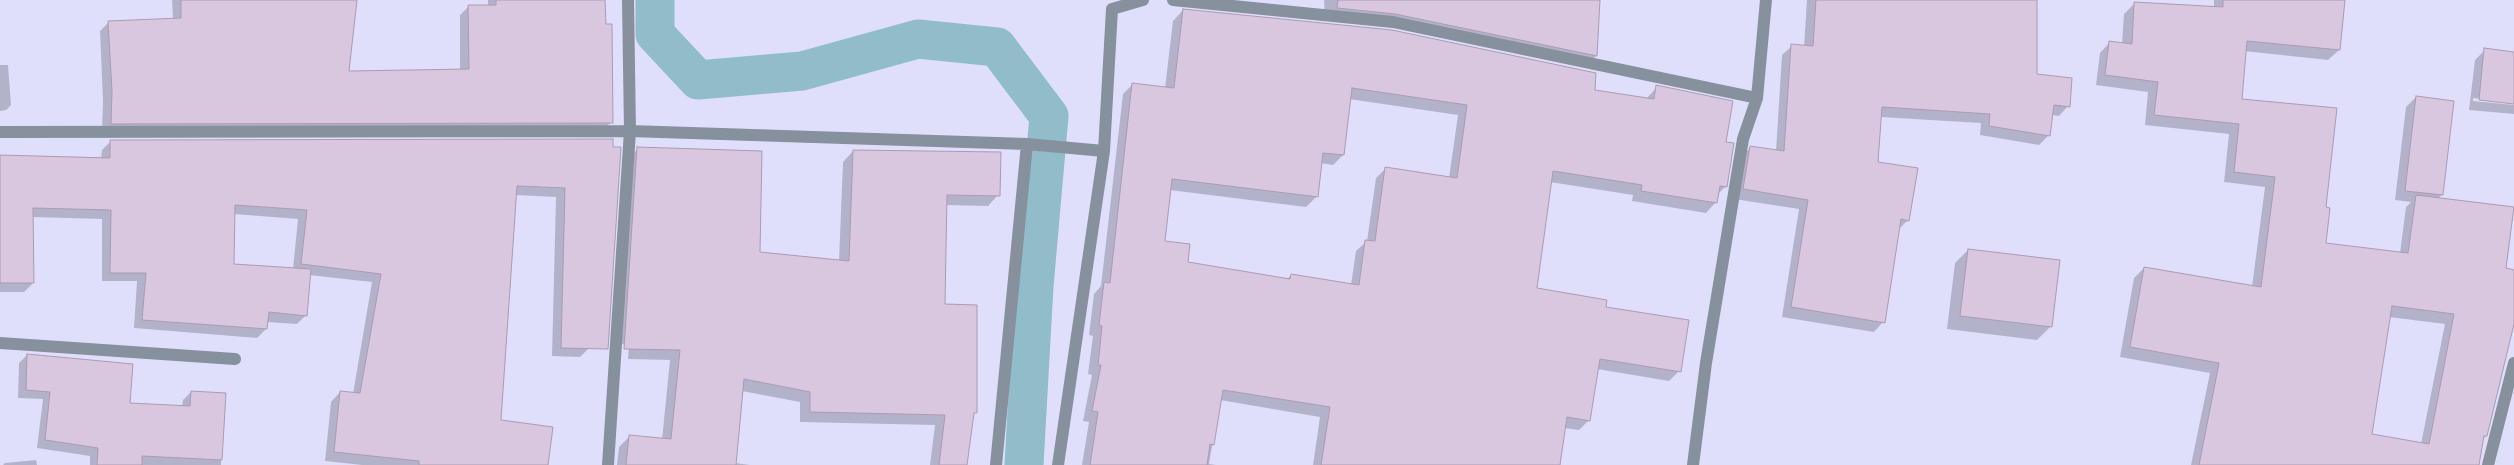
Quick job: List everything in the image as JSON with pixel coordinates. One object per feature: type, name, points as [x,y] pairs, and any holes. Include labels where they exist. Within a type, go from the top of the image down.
[{"type":"street","points":[[608,465],[630,131],[628,0]]},
{"type":"street","points":[[1058,465],[1104,151],[1112,9],[1143,0]]},
{"type":"street","points":[[1173,0],[1393,22],[1756,98]]},
{"type":"street","points":[[1693,465],[1706,363],[1743,139],[1756,98],[1766,0]]},
{"type":"street","points":[[0,132],[630,131],[1027,144],[1104,151]]},
{"type":"street","points":[[996,465],[1027,144]]},
{"type":"street","points":[[0,343],[235,359]]},
{"type":"street","points":[[2488,465],[2514,362]]},
{"type":"building","points":[[181,0],[357,0],[349,71],[469,69],[468,5],[496,5],[496,0],[605,0],[606,24],[612,24],[613,123],[111,124],[112,91],[108,21],[181,18]]},
{"type":"building","points":[[1338,0],[1600,0],[1597,56],[1395,14],[1337,8]]},
{"type":"building","points":[[1816,0],[2037,0],[2037,74],[2072,78],[2070,107],[2054,105],[2050,136],[1989,126],[1990,114],[1882,107],[1878,162],[1918,168],[1909,221],[1901,219],[1885,323],[1791,307],[1808,200],[1743,189],[1750,146],[1784,151],[1791,44],[1813,46]]},
{"type":"building","points":[[2223,0],[2345,0],[2340,50],[2247,41],[2242,99],[2337,108],[2326,207],[2330,208],[2326,243],[2408,253],[2416,195],[2514,207],[2506,268],[2514,270],[2514,324],[2487,436],[2484,436],[2479,465],[2199,465],[2219,363],[2130,347],[2144,267],[2261,287],[2275,177],[2234,172],[2239,124],[2154,115],[2158,82],[2105,75],[2109,41],[2132,44],[2134,2],[2223,7]],"holes":[[[2392,306],[2454,314],[2429,444],[2372,434]]]},
{"type":"building","points":[[1183,9],[1392,30],[1596,73],[1595,90],[1654,99],[1656,85],[1733,101],[1726,142],[1734,143],[1727,187],[1720,186],[1717,203],[1641,191],[1642,185],[1553,171],[1537,288],[1607,300],[1606,307],[1689,320],[1681,372],[1600,359],[1590,421],[1567,417],[1560,465],[1321,465],[1330,407],[1223,390],[1214,445],[1210,444],[1207,465],[1090,465],[1098,412],[1092,411],[1101,365],[1098,365],[1102,326],[1099,325],[1104,282],[1110,283],[1132,83],[1174,88]],"holes":[[[1352,88],[1467,105],[1457,178],[1385,167],[1375,241],[1365,240],[1359,285],[1291,274],[1290,279],[1188,262],[1190,244],[1165,241],[1172,179],[1318,197],[1323,153],[1344,155]]]},
{"type":"building","points":[[2484,48],[2514,52],[2514,104],[2479,100]]},
{"type":"building","points":[[2416,96],[2454,101],[2443,195],[2405,191]]},
{"type":"building","points":[[613,139],[613,147],[621,147],[608,349],[561,348],[565,188],[517,186],[501,420],[553,427],[548,465],[419,465],[419,461],[334,452],[340,391],[360,393],[381,274],[301,264],[307,210],[235,205],[234,264],[311,269],[307,316],[269,312],[267,329],[142,320],[146,273],[110,273],[111,210],[33,208],[34,283],[0,283],[0,155],[110,158],[110,140]]},
{"type":"building","points":[[637,147],[762,151],[760,252],[849,261],[853,150],[1001,152],[1000,196],[947,195],[945,304],[977,305],[977,413],[974,413],[967,465],[939,465],[945,415],[810,412],[810,392],[744,379],[736,465],[626,465],[629,435],[671,439],[680,350],[624,349]]},
{"type":"building","points":[[1968,249],[2060,260],[2052,327],[1960,316]]},
{"type":"building","points":[[27,354],[133,364],[130,403],[190,406],[191,391],[226,393],[222,460],[142,456],[142,465],[97,465],[98,448],[45,440],[50,392],[26,390]]},
{"type":"waterway","points":[[655,0],[655,34],[698,80],[802,71],[918,39],[997,47],[1049,116],[1034,286],[1024,465]]}]
